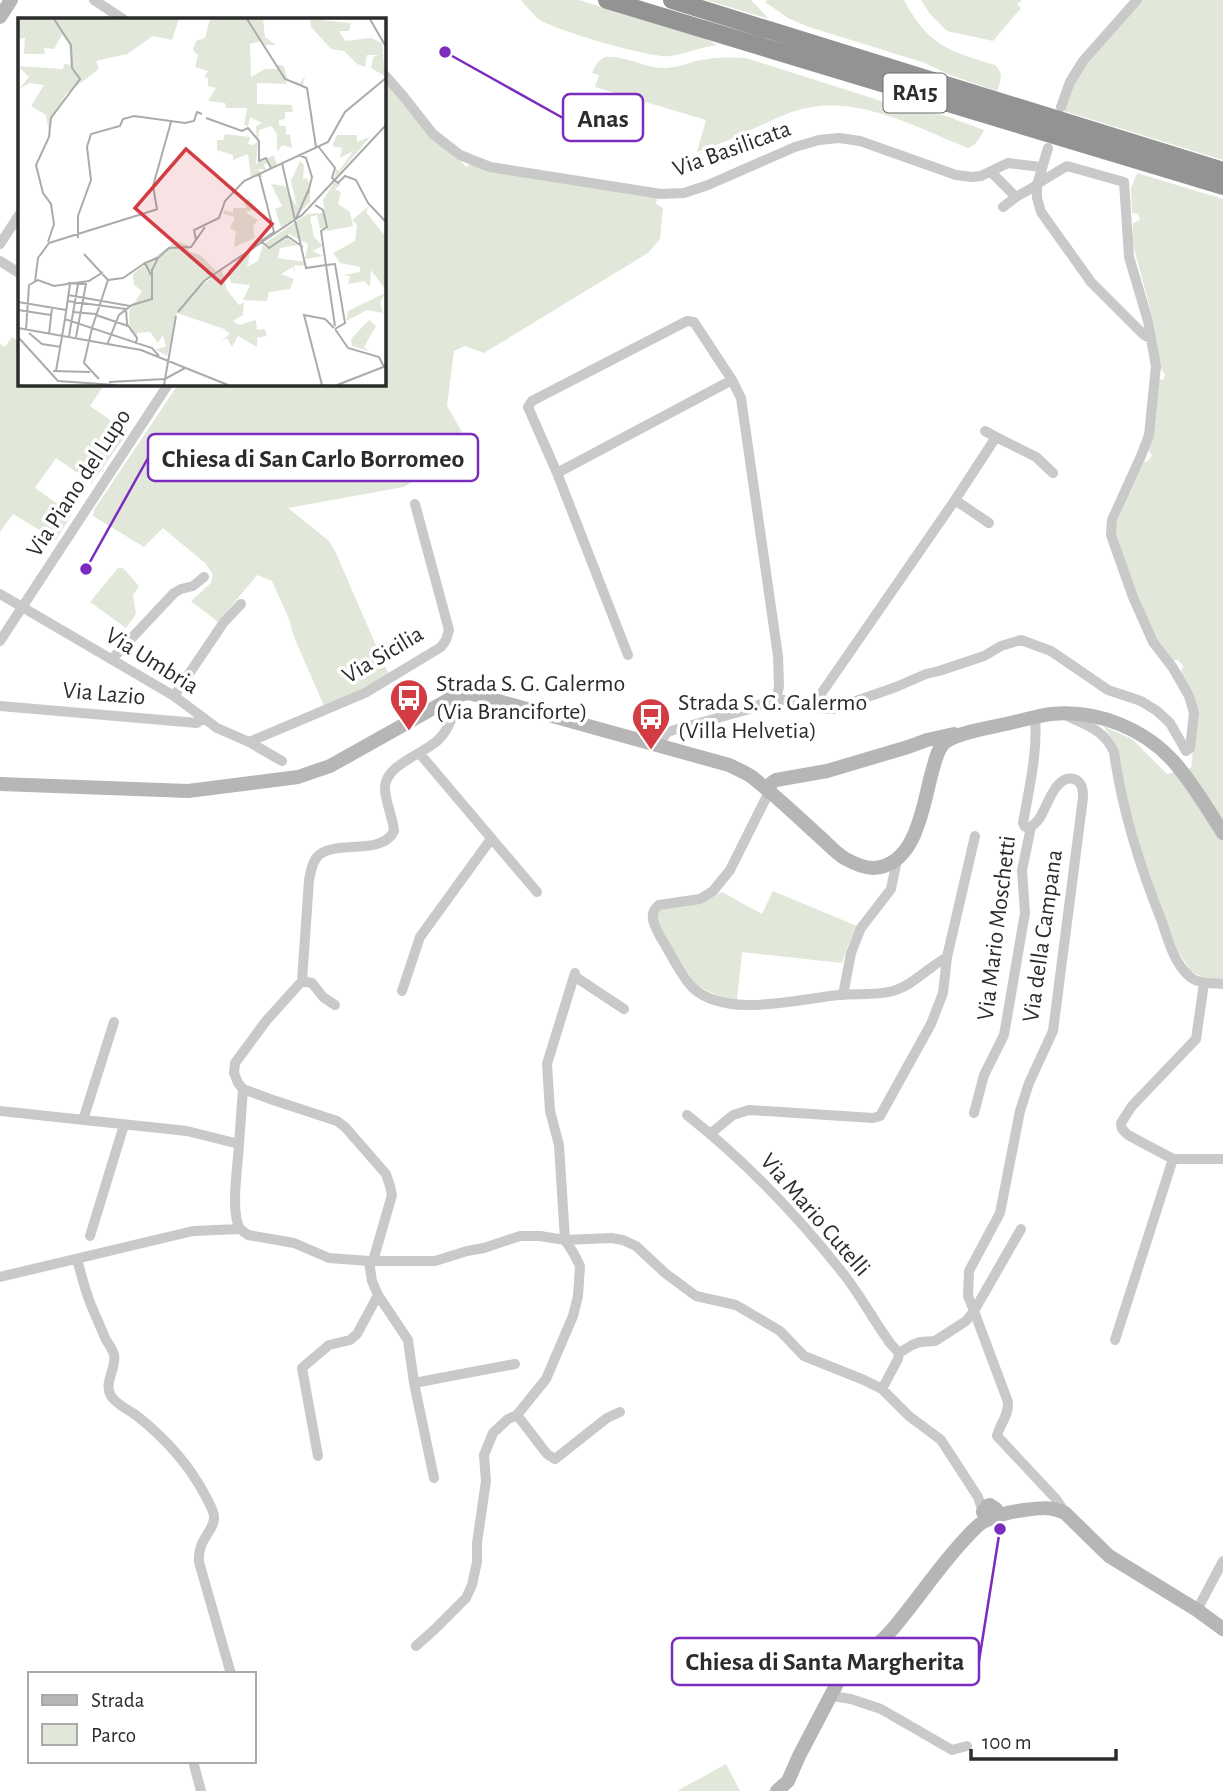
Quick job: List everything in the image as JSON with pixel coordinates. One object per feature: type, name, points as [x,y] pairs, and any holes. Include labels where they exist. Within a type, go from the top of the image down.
[{"type":"highway","name":"RA15","points":[[607,0],[1223,186]]},
{"type":"highway","name":"RA15","points":[[672,0],[1223,171]]},
{"type":"main road","points":[[0,17],[11,0]]},
{"type":"main road","points":[[0,784],[188,791],[298,776],[330,766],[455,696],[469,694],[496,699],[767,776],[786,777]]},
{"type":"main road","points":[[769,792],[772,782],[786,777],[827,771],[944,736],[1035,717],[1088,715],[1120,724],[1165,752],[1223,833]]},
{"type":"main road","points":[[729,765],[750,775],[843,857],[866,868],[877,868],[897,860],[911,842],[942,744],[969,732]]},
{"type":"main road","points":[[908,747],[928,746],[933,748],[937,756]]},
{"type":"main road","points":[[777,1791],[788,1781],[842,1674],[851,1663],[875,1647],[887,1635],[941,1565],[995,1512],[1048,1501],[1065,1513],[1109,1556],[1223,1629]]},
{"type":"street","points":[[94,0],[122,18]]},
{"type":"street","points":[[1061,107],[1070,82],[1083,61],[1137,0]]},
{"type":"street","name":"Via Basilicata","points":[[385,74],[433,134],[460,155],[490,167],[661,194],[684,193],[795,146],[839,138],[860,141],[956,175],[972,177],[991,172],[1008,163],[1041,167]]},
{"type":"street","points":[[1048,148],[1037,185],[1041,212],[1091,282],[1151,339]]},
{"type":"street","points":[[658,746],[667,732],[746,710],[776,698],[833,709],[926,674],[984,656],[1021,640],[1051,650],[1108,690],[1142,701],[1170,723],[1186,751],[1190,748],[1194,713],[1189,696],[1173,668],[1153,642],[1133,597],[1111,535],[1112,520],[1149,435],[1156,366],[1148,321],[1129,257],[1124,182],[1067,166],[1003,207]]},
{"type":"street","points":[[991,172],[1016,197]]},
{"type":"street","points":[[0,244],[18,217]]},
{"type":"street","points":[[0,261],[18,272]]},
{"type":"street","points":[[628,655],[557,473],[528,407],[531,401],[687,321],[694,322],[741,398],[779,656],[779,687],[776,698]]},
{"type":"street","points":[[557,473],[732,380]]},
{"type":"street","name":"Via Piano del Lupo","points":[[0,641],[168,385]]},
{"type":"street","points":[[985,431],[1036,457],[1053,473]]},
{"type":"street","points":[[812,707],[956,500],[996,437]]},
{"type":"street","points":[[956,500],[989,523]]},
{"type":"street","name":"Via Sicilia","points":[[249,742],[365,693],[441,647],[446,640],[449,630],[415,504]]},
{"type":"street","points":[[112,659],[174,593],[193,586],[204,577]]},
{"type":"street","name":"Via Umbria","points":[[0,594],[174,696],[217,728],[282,761]]},
{"type":"street","points":[[174,696],[224,622],[241,604]]},
{"type":"street","points":[[434,1478],[408,1340],[378,1295],[372,1281],[371,1261],[391,1195],[386,1174],[337,1121],[243,1088],[234,1073],[235,1063],[302,981],[309,880],[316,859],[325,851],[382,843],[391,837],[394,824],[385,786],[392,771],[437,742],[453,713],[455,696]]},
{"type":"street","name":"Via Lazio","points":[[0,706],[197,723],[203,718]]},
{"type":"street","points":[[1064,714],[1100,732],[1111,745],[1122,801],[1139,861],[1173,951],[1183,970],[1195,981],[1223,984]]},
{"type":"street","name":"Via della Campana","points":[[975,1311],[968,1296],[970,1271],[999,1213],[1020,1111],[1029,1083],[1053,1031],[1083,798],[1083,789],[1079,782],[1069,779],[1058,784],[1039,819],[1031,827],[1025,827],[1023,824],[1036,740],[1035,717]]},
{"type":"street","points":[[419,754],[537,892]]},
{"type":"street","points":[[769,792],[730,870],[713,891],[700,899],[659,905],[653,912],[656,929],[693,988],[717,1000],[756,1006],[843,995],[872,995],[895,991],[909,984],[947,957]]},
{"type":"street","name":"Via Mario Moschetti","points":[[974,1113],[984,1075],[1004,1035],[1025,913],[1022,870],[1031,827]]},
{"type":"street","points":[[710,1133],[733,1115],[749,1110],[873,1118],[880,1116],[931,1024],[943,993],[947,957],[975,836]]},
{"type":"street","points":[[402,991],[419,937],[491,839]]},
{"type":"street","points":[[843,995],[850,953],[860,928],[891,890],[897,860]]},
{"type":"street","points":[[416,1646],[466,1598],[477,1562],[486,1481],[484,1455],[493,1433],[508,1419],[517,1415],[546,1379],[573,1316],[578,1296],[579,1266],[565,1240],[559,1145],[550,1111],[547,1064],[574,974],[624,1009]]},
{"type":"street","points":[[302,981],[313,984],[323,997],[335,1005]]},
{"type":"street","points":[[1204,983],[1196,1039],[1132,1106],[1121,1123],[1122,1129],[1128,1135],[1173,1158],[1223,1159]]},
{"type":"street","points":[[83,1120],[114,1022]]},
{"type":"street","points":[[243,1088],[235,1208],[236,1222],[248,1235],[294,1242],[329,1258],[371,1261],[435,1261],[520,1236],[565,1240],[623,1240],[636,1246],[665,1273],[696,1296],[736,1305],[780,1331],[804,1356],[882,1390],[909,1416],[941,1440],[969,1482],[995,1512]]},
{"type":"street","points":[[0,1111],[187,1131],[239,1144]]},
{"type":"street","name":"Via Mario Cutelli","points":[[687,1115],[751,1172],[799,1222],[844,1273],[899,1353]]},
{"type":"street","points":[[90,1236],[124,1125]]},
{"type":"street","points":[[1115,1340],[1173,1158]]},
{"type":"street","points":[[0,1277],[193,1231],[240,1229]]},
{"type":"street","points":[[882,1390],[899,1353],[920,1342],[935,1341],[966,1321],[975,1311],[1021,1229]]},
{"type":"street","points":[[77,1259],[90,1303],[114,1354],[114,1366],[108,1387],[111,1395],[138,1416],[184,1462],[199,1483],[215,1516],[198,1553],[230,1672]]},
{"type":"street","points":[[318,1456],[302,1368],[330,1345],[350,1340],[357,1334],[378,1295]]},
{"type":"street","points":[[975,1311],[1008,1402],[1007,1416],[997,1436],[1048,1501]]},
{"type":"street","points":[[414,1383],[515,1364]]},
{"type":"street","points":[[517,1415],[547,1454],[555,1459],[607,1418],[620,1412]]},
{"type":"street","points":[[1197,1611],[1223,1561]]},
{"type":"street","points":[[832,1696],[881,1709],[952,1749],[967,1746]]},
{"type":"street","points":[[194,1763],[201,1791]]},
{"type":"green space","points":[[521,0],[579,0],[706,39],[717,45],[670,56],[644,53],[549,25],[537,18]]},
{"type":"green space","points":[[706,0],[751,0],[769,19]]},
{"type":"green space","points":[[904,0],[931,37],[952,50],[995,65],[1001,77],[997,91],[950,75],[925,63],[809,27],[788,18],[765,2]]},
{"type":"green space","points":[[921,0],[1022,0],[1017,4],[1021,8],[993,41],[947,31],[930,14]]},
{"type":"green space","points":[[1142,0],[1223,0],[1223,160],[1064,111],[1079,72]]},
{"type":"green space","points":[[605,57],[664,68],[709,59],[746,58],[903,108],[946,116],[984,130],[976,143],[968,148],[904,121],[860,108],[815,107],[792,112],[697,152],[706,120],[595,87],[599,75],[592,73]]},
{"type":"green space","points":[[385,83],[466,167],[470,164],[657,197],[656,204],[663,208],[660,239],[648,253],[484,353],[465,346],[454,351],[447,406],[474,453],[455,465],[439,433],[423,439],[410,483],[404,487],[288,508],[329,541],[389,675],[366,689],[324,706],[272,581],[257,575],[218,622],[191,601],[211,583],[213,575],[205,563],[163,528],[144,547],[93,516],[94,510],[178,385],[385,385]]},
{"type":"green space","points":[[1137,173],[1223,199],[1223,979],[1205,978],[1191,972],[1177,949],[1147,871],[1122,780],[1116,744],[1103,726],[1132,739],[1167,774],[1191,768],[1197,716],[1180,676],[1183,666],[1178,660],[1172,661],[1158,646],[1127,576],[1113,531],[1144,462],[1152,455],[1148,450],[1154,431],[1158,380],[1164,379],[1165,374],[1158,366],[1154,323],[1132,241],[1133,223],[1140,220],[1138,214],[1132,213],[1131,188]]},
{"type":"green space","points":[[12,337],[18,341],[18,385],[104,385],[90,406],[128,432],[92,483],[56,458],[35,488],[72,514],[56,540],[13,514],[0,532],[0,344],[5,347]]},
{"type":"green space","points":[[118,568],[123,568],[139,586],[133,595],[136,614],[126,628],[90,602]]},
{"type":"green space","points":[[773,891],[857,926],[842,963],[742,952],[737,1000],[720,997],[696,985],[658,927],[656,915],[659,910],[699,904],[722,892],[762,914]]},
{"type":"green space","points":[[726,1764],[740,1791],[677,1791]]},
{"type":"place","name":"Anas","points":[[445,52]]},
{"type":"place","name":"Chiesa di San Carlo Borromeo","points":[[86,569]]},
{"type":"place","name":"Strada S. G. Galermo (Via Branciforte)","points":[[409,732]]},
{"type":"place","name":"Strada S. G. Galermo (Villa Helvetia)","points":[[651,751]]},
{"type":"place","name":"Chiesa di Santa Margherita","points":[[1000,1529]]}]
